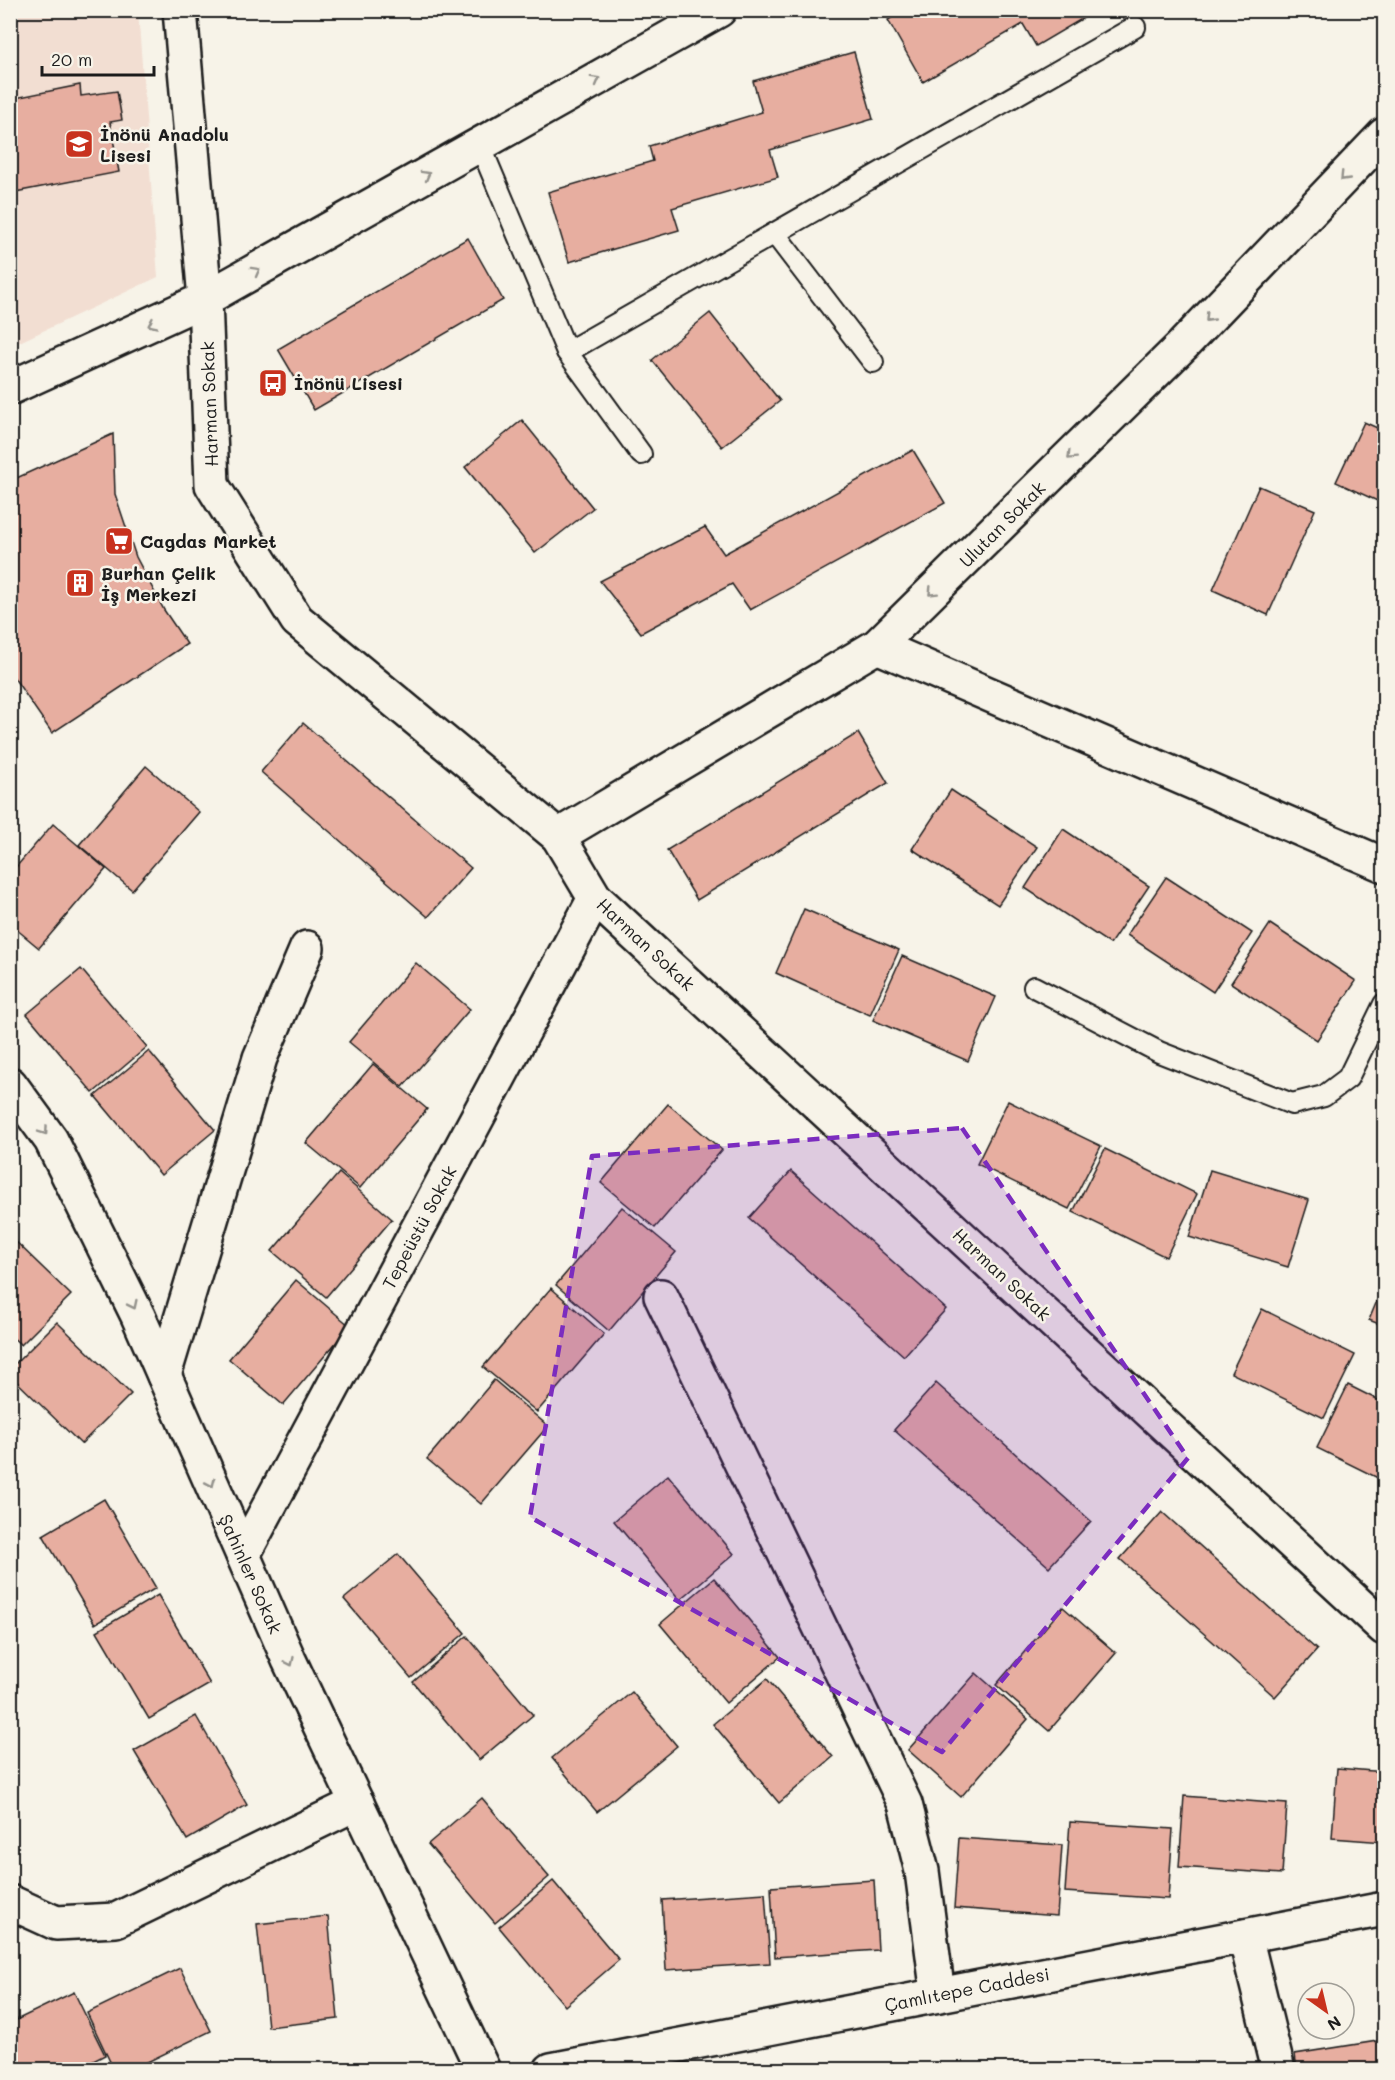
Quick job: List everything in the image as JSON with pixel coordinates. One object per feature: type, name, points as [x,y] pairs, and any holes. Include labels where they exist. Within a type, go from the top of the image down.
[{"type":"street","name":"Harman Sokak","points":[[180,10],[205,299],[212,485],[297,620],[558,836],[595,898],[1384,1628]]},
{"type":"street","points":[[10,388],[205,299],[719,10]]},
{"type":"street","name":"Ulutan Sokak","points":[[558,836],[878,646],[1183,345],[1384,135]]},
{"type":"street","points":[[878,646],[1384,865]]},
{"type":"street","name":"Tepeüstü Sokak","points":[[243,1555],[595,898]]},
{"type":"street","points":[[164,1375],[260,1058],[307,948]]},
{"type":"street","name":"Şahinler Sokak","points":[[10,1084],[51,1140],[138,1316],[243,1555],[483,2070]]},
{"type":"street","points":[[661,1296],[906,1804],[922,1871],[938,1995]]},
{"type":"street","points":[[10,1902],[56,1923],[116,1920],[357,1803]]},
{"type":"street","name":"Çamlıtepe Caddesi","points":[[550,2070],[1384,1909]]},
{"type":"street","points":[[1245,1936],[1278,2070]]},
{"type":"lane","points":[[567,352],[1135,27]]},
{"type":"lane","points":[[480,145],[567,352],[641,454]]},
{"type":"lane","points":[[775,234],[873,362]]},
{"type":"lane","points":[[1034,987],[1160,1052],[1292,1104],[1324,1096],[1348,1078],[1384,1004]]},
{"type":"highlighted area","points":[[962,1128],[1188,1458],[942,1752],[530,1517],[592,1156]]},
{"type":"shaded area","name":"İnönü Anadolu Lisesi","points":[[10,11],[138,11],[158,277],[11,346]]},
{"type":"building","points":[[904,10],[1097,10],[1036,46],[1023,24],[923,82],[888,20]]},
{"type":"building","points":[[854,52],[873,119],[770,150],[778,177],[672,208],[679,230],[569,262],[548,192],[653,161],[649,146],[762,112],[753,81]]},
{"type":"building","points":[[80,85],[81,96],[117,91],[122,120],[110,122],[119,172],[10,193],[10,99]]},
{"type":"building","points":[[468,238],[503,300],[314,410],[278,349]]},
{"type":"building","points":[[710,313],[780,401],[722,447],[652,360]]},
{"type":"building","points":[[522,420],[593,508],[535,553],[465,467]]},
{"type":"building","points":[[1364,422],[1384,431],[1384,504],[1336,482]]},
{"type":"building","name":"Burhan Çelik İş Merkezi","points":[[113,434],[115,494],[136,557],[164,610],[187,644],[52,733],[10,672],[10,481]]},
{"type":"building","points":[[913,450],[945,503],[750,610],[732,584],[641,633],[600,581],[705,527],[724,554]]},
{"type":"building","points":[[1259,486],[1315,510],[1268,615],[1213,590]]},
{"type":"building","points":[[303,723],[471,868],[428,917],[261,772]]},
{"type":"building","points":[[858,733],[888,783],[697,900],[667,850]]},
{"type":"building","points":[[146,766],[199,812],[132,890],[79,845]]},
{"type":"building","points":[[951,790],[1037,847],[998,905],[912,849]]},
{"type":"building","points":[[53,824],[106,869],[39,948],[10,924],[10,874]]},
{"type":"building","points":[[1063,829],[1149,886],[1110,944],[1025,888]]},
{"type":"building","points":[[1166,877],[1252,933],[1213,992],[1127,935]]},
{"type":"building","points":[[804,909],[899,950],[870,1015],[776,973]]},
{"type":"building","points":[[1270,924],[1356,981],[1317,1040],[1231,983]]},
{"type":"building","points":[[902,956],[996,997],[968,1061],[873,1020]]},
{"type":"building","points":[[416,963],[470,1009],[403,1087],[349,1042]]},
{"type":"building","points":[[81,969],[147,1047],[93,1093],[27,1014]]},
{"type":"building","points":[[149,1051],[215,1130],[161,1175],[95,1096]]},
{"type":"building","points":[[373,1064],[427,1109],[360,1188],[306,1143]]},
{"type":"building","points":[[1008,1101],[1101,1146],[1069,1209],[977,1164]]},
{"type":"building","points":[[668,1104],[722,1150],[655,1228],[601,1183]]},
{"type":"building","points":[[1105,1149],[1197,1194],[1166,1257],[1073,1212]]},
{"type":"building","points":[[1210,1170],[1309,1200],[1288,1267],[1189,1237]]},
{"type":"building","points":[[791,1171],[946,1309],[904,1356],[749,1218]]},
{"type":"building","points":[[339,1173],[392,1219],[326,1297],[272,1251]]},
{"type":"building","points":[[622,1207],[676,1252],[609,1331],[556,1285]]},
{"type":"building","points":[[10,1236],[71,1295],[21,1345],[10,1335]]},
{"type":"building","points":[[296,1280],[350,1326],[283,1405],[229,1359]]},
{"type":"building","points":[[1384,1284],[1384,1326],[1369,1320]]},
{"type":"building","points":[[551,1288],[604,1334],[537,1412],[483,1367]]},
{"type":"building","points":[[1262,1309],[1355,1355],[1324,1418],[1231,1373]]},
{"type":"building","points":[[57,1322],[131,1394],[81,1444],[10,1375],[10,1369]]},
{"type":"building","points":[[494,1380],[548,1426],[481,1504],[427,1459]]},
{"type":"building","points":[[936,1383],[1091,1521],[1049,1567],[894,1430]]},
{"type":"building","points":[[1348,1385],[1384,1403],[1384,1481],[1317,1448]]},
{"type":"building","points":[[668,1475],[734,1554],[680,1600],[614,1521]]},
{"type":"building","points":[[104,1499],[156,1588],[95,1624],[43,1535]]},
{"type":"building","points":[[1162,1512],[1317,1650],[1275,1697],[1120,1559]]},
{"type":"building","points":[[398,1554],[465,1633],[411,1678],[344,1599]]},
{"type":"building","points":[[714,1578],[780,1657],[726,1703],[660,1624]]},
{"type":"building","points":[[158,1595],[210,1684],[149,1719],[97,1631]]},
{"type":"building","points":[[1063,1607],[1116,1653],[1049,1731],[996,1685]]},
{"type":"building","points":[[467,1636],[533,1715],[479,1760],[413,1682]]},
{"type":"building","points":[[976,1673],[1028,1719],[961,1797],[908,1750]]},
{"type":"building","points":[[767,1679],[833,1757],[779,1803],[713,1724]]},
{"type":"building","points":[[632,1692],[677,1746],[597,1812],[552,1758]]},
{"type":"building","points":[[196,1716],[247,1805],[187,1840],[134,1751]]},
{"type":"building","points":[[1337,1768],[1384,1772],[1384,1842],[1332,1838]]},
{"type":"building","points":[[1184,1796],[1287,1804],[1282,1874],[1179,1867]]},
{"type":"building","points":[[482,1798],[549,1877],[495,1923],[428,1844]]},
{"type":"building","points":[[1070,1822],[1173,1829],[1168,1899],[1065,1892]]},
{"type":"building","points":[[959,1838],[1062,1845],[1057,1916],[954,1908]]},
{"type":"building","points":[[874,1880],[878,1950],[775,1957],[771,1887]]},
{"type":"building","points":[[553,1881],[619,1960],[565,2006],[499,1927]]},
{"type":"building","points":[[765,1893],[770,1963],[666,1970],[662,1900]]},
{"type":"building","points":[[328,1916],[338,2019],[268,2027],[257,1924]]},
{"type":"building","points":[[180,1968],[211,2031],[131,2070],[114,2070],[87,2013]]},
{"type":"building","points":[[74,1992],[105,2055],[76,2070],[10,2070],[10,2023]]},
{"type":"building","points":[[1384,2040],[1384,2070],[1297,2070],[1295,2054]]},
{"type":"place","name":"İnönü Anadolu Lisesi","points":[[79,144]]},
{"type":"place","name":"İnönü Lisesi","points":[[273,383]]},
{"type":"place","name":"Cagdas Market","points":[[119,541]]},
{"type":"place","name":"Burhan Çelik İş Merkezi","points":[[80,583]]}]
